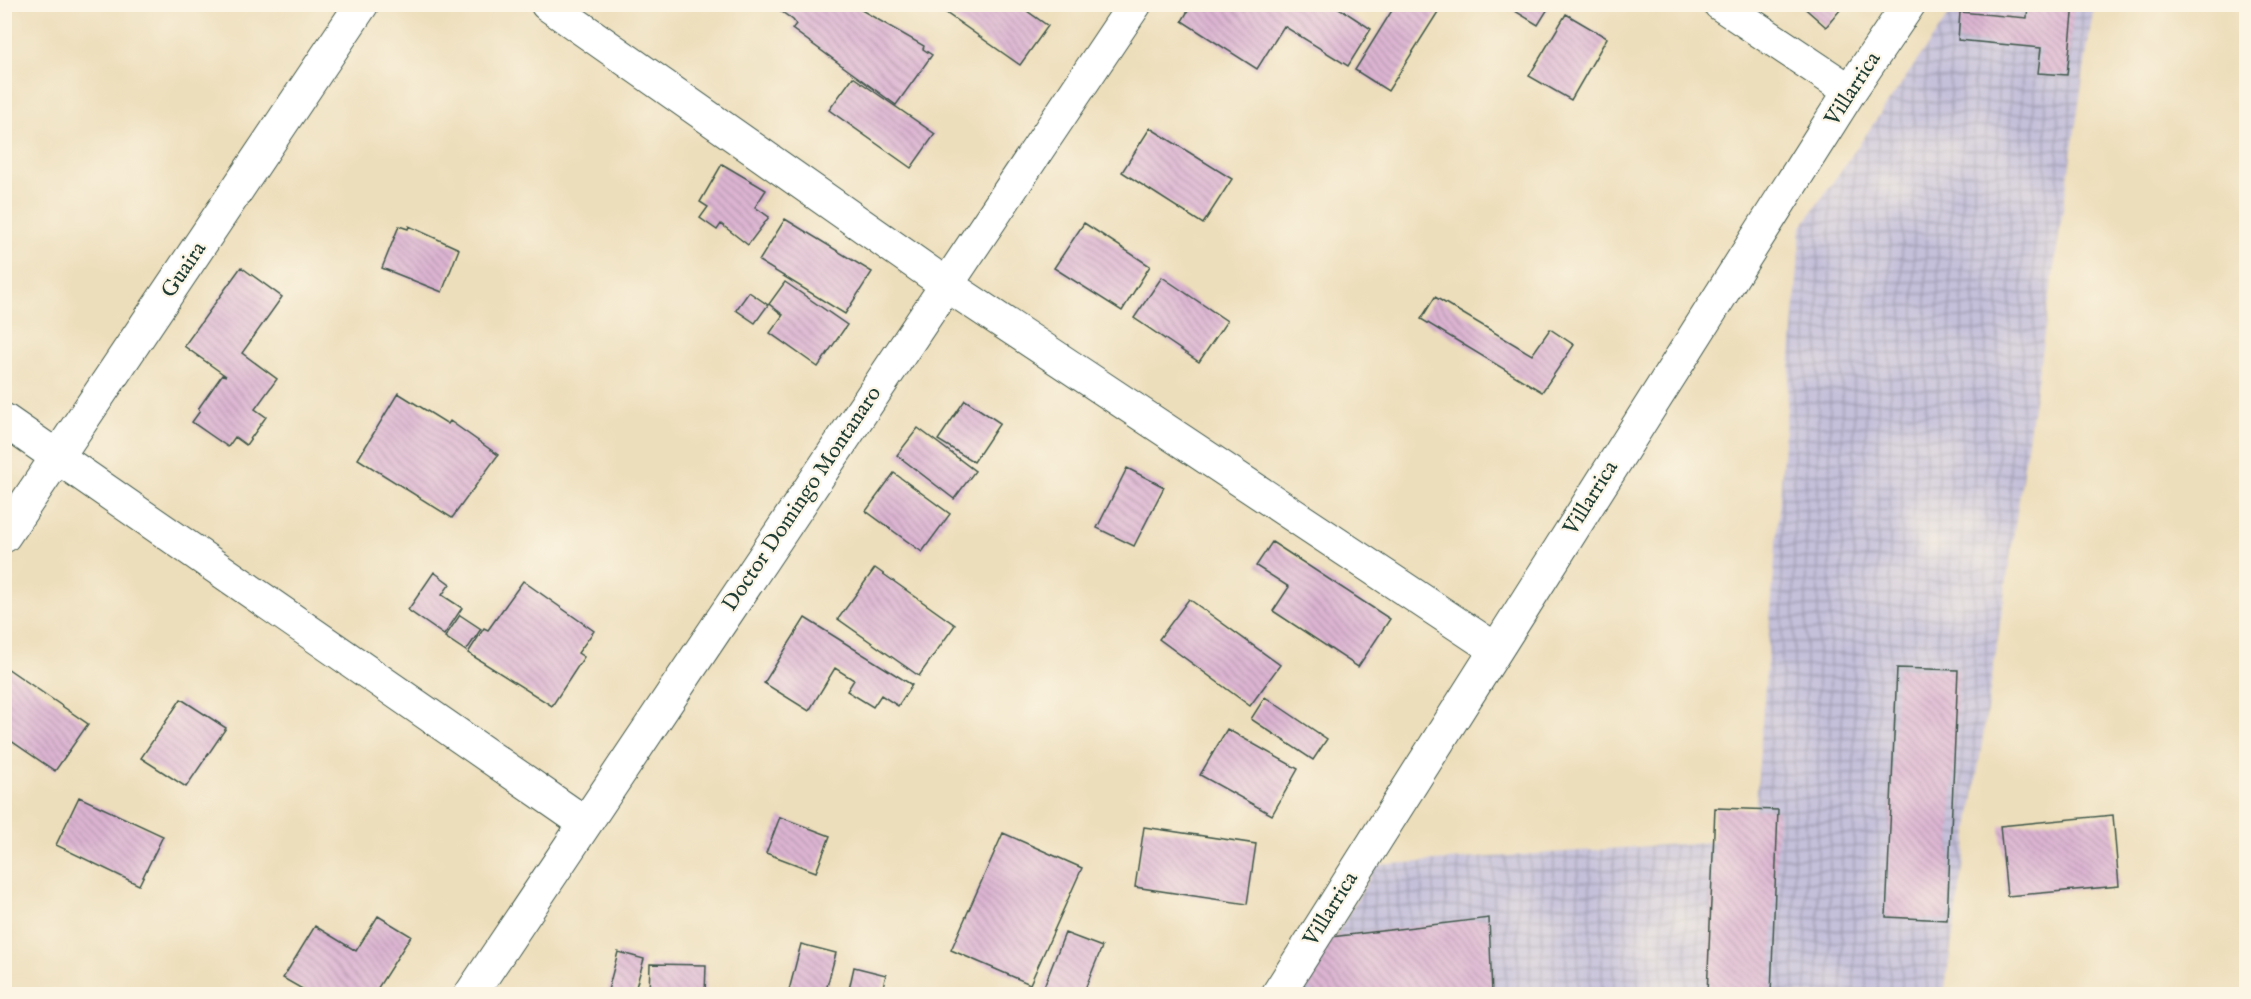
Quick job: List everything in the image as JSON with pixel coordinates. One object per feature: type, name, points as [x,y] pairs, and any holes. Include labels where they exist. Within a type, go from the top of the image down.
[{"type":"street","name":"Guaira","points":[[4,536],[362,4]]},
{"type":"street","points":[[547,4],[947,285],[1495,649]]},
{"type":"street","name":"Doctor Domingo Montanaro","points":[[471,994],[1135,4]]},
{"type":"street","points":[[1720,4],[1850,91]]},
{"type":"street","name":"Villarrica","points":[[1278,994],[1850,91],[1909,4]]},
{"type":"street","points":[[4,420],[585,822]]},
{"type":"shaded area","points":[[1956,5],[2094,5],[1944,994],[1302,994],[1377,865],[1753,839],[1801,228]]},
{"type":"building","points":[[771,4],[851,4],[924,46],[923,49],[932,55],[896,105],[792,29],[796,24],[793,20]]},
{"type":"building","points":[[942,4],[1017,4],[1048,26],[1020,65],[939,8]]},
{"type":"building","points":[[1192,4],[1333,4],[1371,29],[1348,66],[1284,26],[1257,69],[1182,21]]},
{"type":"building","points":[[1396,4],[1443,4],[1388,91],[1355,70]]},
{"type":"building","points":[[1512,4],[1551,4],[1538,25],[1510,8]]},
{"type":"building","points":[[1800,4],[1845,4],[1826,27]]},
{"type":"building","points":[[2028,4],[2074,4],[2067,75],[2038,73],[2041,48],[1958,40],[1960,12],[2027,18]]},
{"type":"building","points":[[1566,14],[1607,38],[1571,100],[1529,76]]},
{"type":"building","points":[[853,77],[935,134],[911,168],[829,110]]},
{"type":"building","points":[[1150,128],[1232,179],[1203,224],[1122,172]]},
{"type":"building","points":[[722,164],[766,190],[755,207],[769,217],[748,245],[721,224],[717,230],[700,218],[708,207],[700,202]]},
{"type":"building","points":[[785,219],[872,272],[845,314],[759,261]]},
{"type":"building","points":[[1084,223],[1150,266],[1122,311],[1054,268]]},
{"type":"building","points":[[399,226],[408,229],[409,226],[459,249],[442,292],[382,268]]},
{"type":"building","points":[[241,267],[282,297],[242,353],[277,379],[255,409],[266,417],[246,445],[235,437],[228,447],[192,422],[200,411],[198,409],[222,375],[226,376],[184,346]]},
{"type":"building","points":[[1162,277],[1227,321],[1199,362],[1134,318]]},
{"type":"building","points":[[785,282],[847,325],[818,367],[770,333],[783,315],[769,304]]},
{"type":"building","points":[[749,292],[768,305],[755,323],[736,310]]},
{"type":"building","points":[[1435,297],[1532,355],[1550,329],[1574,345],[1542,392],[1421,319]]},
{"type":"building","points":[[398,393],[448,424],[450,421],[498,455],[452,518],[358,459]]},
{"type":"building","points":[[965,400],[1000,423],[974,462],[938,440]]},
{"type":"building","points":[[918,428],[975,471],[954,499],[897,455]]},
{"type":"building","points":[[1127,468],[1164,487],[1134,546],[1097,528]]},
{"type":"building","points":[[894,473],[950,514],[922,552],[866,511]]},
{"type":"building","points":[[1272,542],[1390,619],[1358,667],[1273,611],[1289,587],[1256,566]]},
{"type":"building","points":[[875,568],[955,625],[919,676],[838,619]]},
{"type":"building","points":[[434,572],[450,584],[442,595],[462,608],[444,635],[408,610]]},
{"type":"building","points":[[523,581],[594,631],[578,653],[584,657],[552,706],[468,653],[484,628],[488,630]]},
{"type":"building","points":[[1189,599],[1280,665],[1250,706],[1159,639]]},
{"type":"building","points":[[460,615],[481,629],[466,651],[445,637]]},
{"type":"building","points":[[805,618],[912,685],[898,706],[881,695],[873,707],[847,691],[854,680],[835,668],[809,711],[764,683]]},
{"type":"building","points":[[4,666],[88,724],[55,771],[4,736]]},
{"type":"building","points":[[1897,668],[1958,670],[1947,920],[1886,917]]},
{"type":"building","points":[[1265,697],[1327,739],[1313,760],[1251,719]]},
{"type":"building","points":[[181,699],[226,728],[186,787],[141,758]]},
{"type":"building","points":[[1227,729],[1298,769],[1272,815],[1200,775]]},
{"type":"building","points":[[79,797],[163,836],[139,885],[56,845]]},
{"type":"building","points":[[1715,808],[1778,810],[1771,994],[1707,994]]},
{"type":"building","points":[[2113,815],[2119,886],[2007,896],[2000,826]]},
{"type":"building","points":[[780,817],[830,836],[816,872],[766,853]]},
{"type":"building","points":[[1144,827],[1256,844],[1247,904],[1135,887]]},
{"type":"building","points":[[1003,833],[1082,868],[1030,984],[951,950]]},
{"type":"building","points":[[378,916],[411,936],[374,994],[311,994],[283,978],[315,926],[356,951]]},
{"type":"building","points":[[1489,918],[1492,994],[1315,994],[1301,983],[1331,937]]},
{"type":"building","points":[[1065,933],[1102,947],[1083,994],[1041,994]]},
{"type":"building","points":[[801,944],[836,953],[825,994],[788,994]]},
{"type":"building","points":[[618,952],[644,959],[634,994],[607,994]]},
{"type":"building","points":[[650,964],[706,965],[705,994],[649,994]]},
{"type":"building","points":[[854,967],[886,975],[881,994],[848,994]]}]
